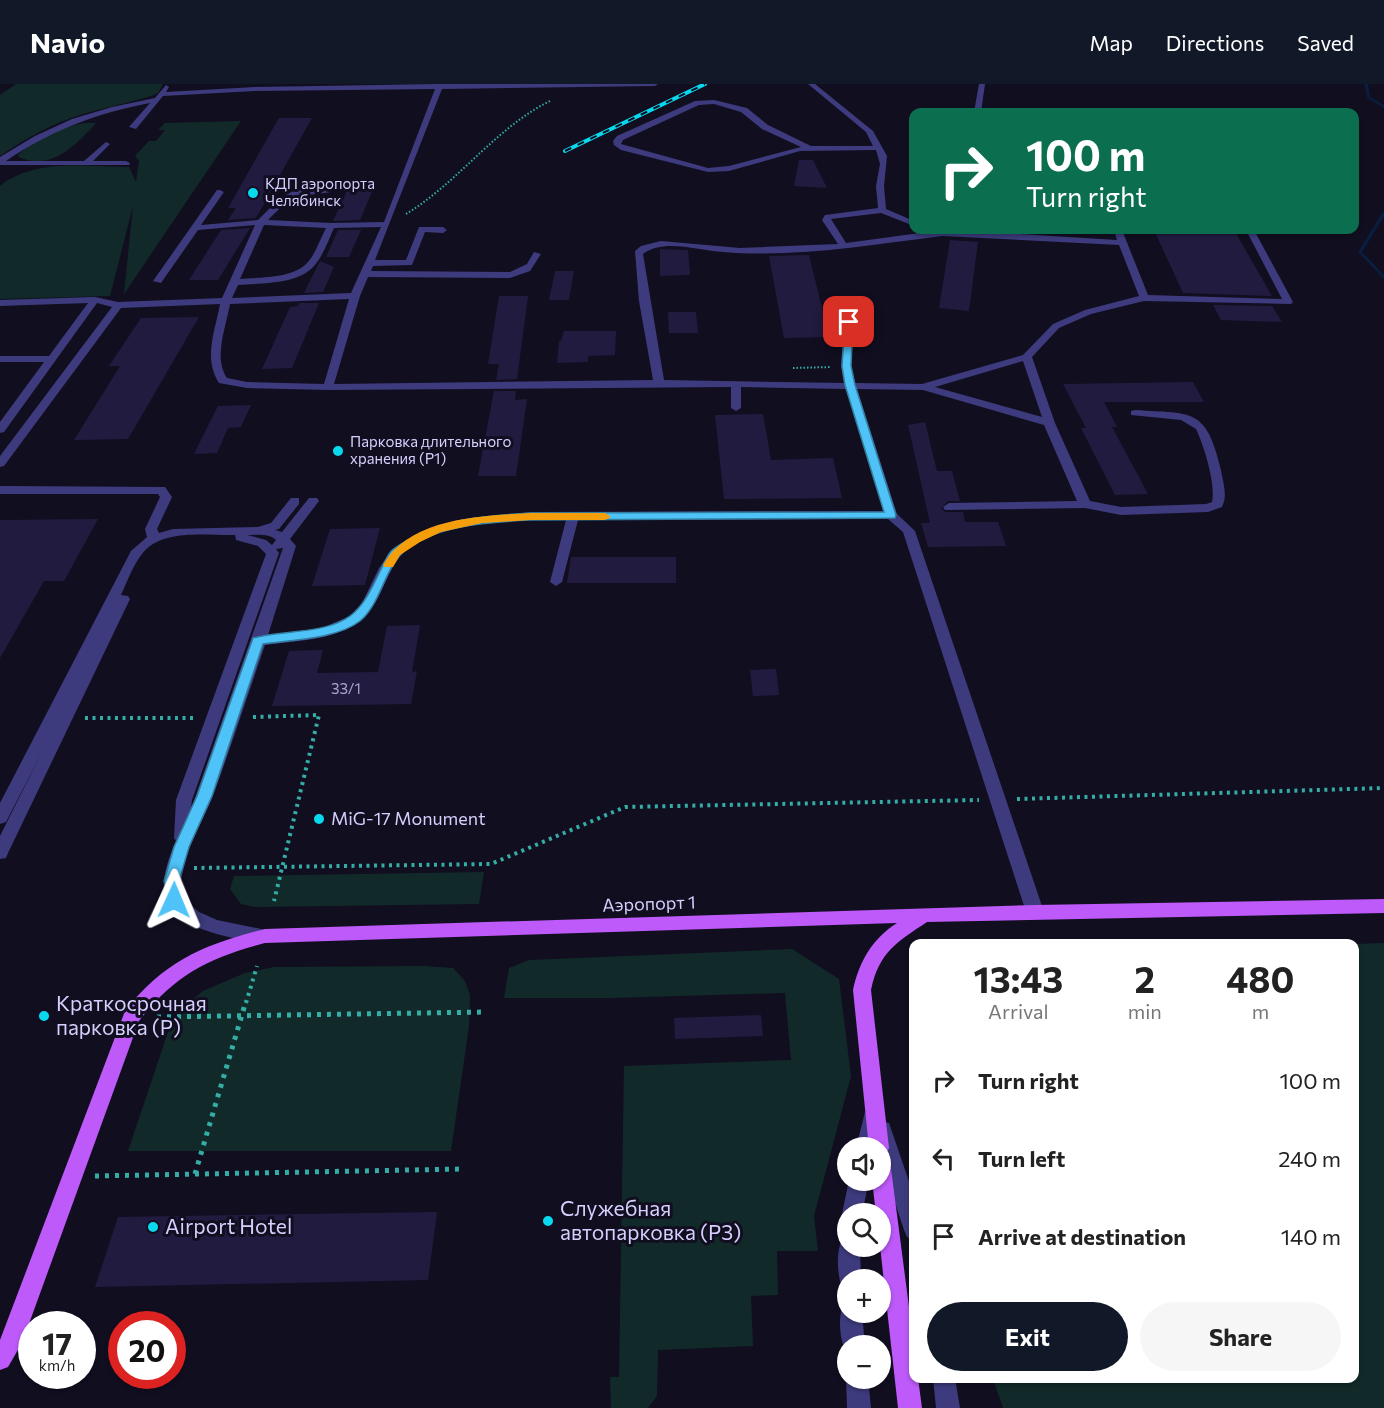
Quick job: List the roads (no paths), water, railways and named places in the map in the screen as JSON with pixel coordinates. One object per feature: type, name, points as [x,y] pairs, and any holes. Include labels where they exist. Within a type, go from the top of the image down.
[{"type":"main road","name":"Аэропорт 1","points":[[0,1359],[10,1343],[131,1017],[158,983],[212,952],[265,936],[1035,912],[1384,906]]},
{"type":"main road","points":[[878,1137],[862,990],[864,978],[880,945],[902,928],[927,915]]},
{"type":"main road","points":[[884,1191],[910,1408]]},
{"type":"lane","points":[[133,126],[160,97],[168,84]]},
{"type":"lane","points":[[0,162],[29,140],[91,114],[160,97],[221,88],[655,84]]},
{"type":"lane","points":[[811,84],[869,131],[884,164],[880,186],[882,210]]},
{"type":"lane","points":[[978,108],[982,84]]},
{"type":"lane","points":[[328,387],[355,296],[387,224],[439,86]]},
{"type":"lane","points":[[812,149],[765,127],[744,111],[714,102],[698,103],[617,141],[618,145],[624,147],[708,170],[738,168],[787,151],[878,148]]},
{"type":"lane","points":[[86,163],[106,144]]},
{"type":"lane","points":[[0,162],[126,163]]},
{"type":"lane","points":[[328,190],[299,192],[284,199],[261,222],[226,300],[214,356],[216,370],[224,381],[247,385],[328,387],[659,383],[922,387],[1049,423]]},
{"type":"lane","points":[[158,281],[220,192]]},
{"type":"lane","points":[[844,246],[828,224],[826,220],[828,217],[882,210],[909,222]]},
{"type":"lane","points":[[196,228],[261,222],[331,226],[387,224]]},
{"type":"lane","points":[[234,282],[287,276],[303,271],[311,264],[331,226]]},
{"type":"lane","points":[[369,263],[409,263],[422,229],[443,230]]},
{"type":"lane","points":[[659,383],[639,269],[638,253],[642,248],[662,244],[727,251],[768,251],[844,246],[934,234]]},
{"type":"lane","points":[[1021,234],[1122,243]]},
{"type":"lane","points":[[1119,234],[1144,298]]},
{"type":"lane","points":[[922,387],[1027,357],[1056,326],[1089,312],[1144,298],[1288,302],[1252,234]]},
{"type":"lane","points":[[364,274],[510,275],[525,271],[533,265],[537,254]]},
{"type":"lane","points":[[0,303],[95,300],[118,305],[355,296]]},
{"type":"lane","points":[[0,430],[95,300]]},
{"type":"lane","points":[[0,464],[118,305]]},
{"type":"lane","points":[[849,322],[846,366],[850,385],[891,515],[909,531],[1035,912]]},
{"type":"lane","points":[[1027,357],[1049,423],[1085,504]]},
{"type":"lane","points":[[0,359],[50,359]]},
{"type":"lane","points":[[736,383],[736,408]]},
{"type":"lane","points":[[949,507],[1085,504],[1121,511],[1208,508],[1218,504],[1220,495],[1204,431],[1197,423],[1183,417],[1136,413]]},
{"type":"lane","points":[[0,490],[161,490],[166,496],[151,530],[154,538]]},
{"type":"lane","points":[[0,853],[146,555],[161,545],[176,540],[237,537],[275,526],[295,501]]},
{"type":"lane","points":[[265,936],[223,930],[188,914],[174,900],[172,881],[182,847],[205,796],[258,641],[287,543],[295,525],[313,501]]},
{"type":"lane","points":[[258,641],[338,628],[355,619],[365,609],[395,553],[438,529],[482,519],[891,515]]},
{"type":"lane","points":[[556,582],[573,517]]},
{"type":"lane","points":[[0,818],[137,551],[154,538],[173,533],[260,531],[277,534],[287,543]]},
{"type":"lane","points":[[237,537],[262,543],[273,552]]},
{"type":"lane","points":[[182,847],[184,800],[273,552],[287,543]]},
{"type":"lane","points":[[868,1137],[874,1106]]},
{"type":"lane","points":[[874,1106],[909,1214]]},
{"type":"lane","points":[[945,1383],[948,1408]]},
{"type":"lane","points":[[858,1389],[860,1408]]},
{"type":"waterway","points":[[1366,84],[1368,97],[1384,107]]},
{"type":"waterway","points":[[1384,213],[1360,252],[1384,278]]},
{"type":"railway","points":[[565,151],[705,84]]},
{"type":"place","name":"КДП аэропорта Челябинск","points":[[253,193]]},
{"type":"place","name":"Парковка длительного хранения (P1)","points":[[338,451]]},
{"type":"place","name":"MiG-17 Monument","points":[[319,819]]},
{"type":"place","name":"Краткосрочная парковка (P)","points":[[44,1016]]},
{"type":"place","name":"Служебная автопарковка (P3)","points":[[548,1221]]},
{"type":"place","name":"Airport Hotel","points":[[153,1227]]}]
